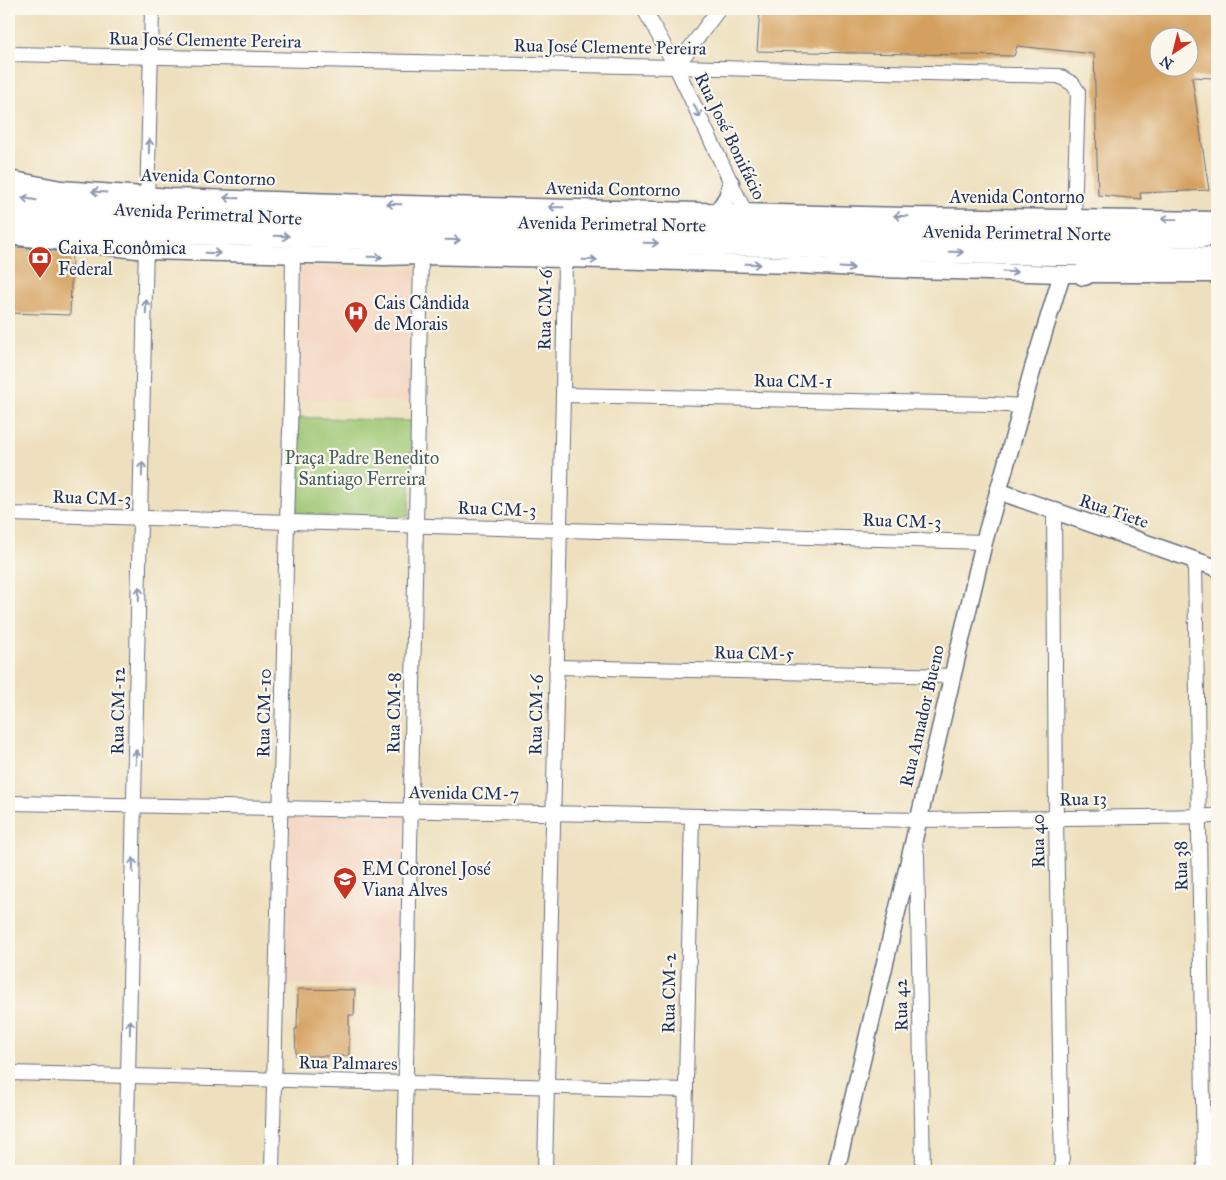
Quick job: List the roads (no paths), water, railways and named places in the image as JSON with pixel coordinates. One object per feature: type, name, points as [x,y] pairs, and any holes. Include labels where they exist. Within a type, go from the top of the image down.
[{"type":"highway","name":"Avenida Perimetral Norte","points":[[9,196],[66,205],[147,223],[405,239],[774,246],[889,251],[1116,255],[1217,259]]},
{"type":"highway","name":"Avenida Perimetral Norte","points":[[9,217],[120,230],[147,223],[749,219],[904,231],[1202,236],[1217,234]]},
{"type":"highway","points":[[1073,274],[1116,255]]},
{"type":"highway","points":[[1139,256],[1171,274]]},
{"type":"street","name":"Rua CM-12","points":[[126,1171],[152,9]]},
{"type":"street","name":"Rua José Bonifácio","points":[[644,9],[676,67],[749,219],[774,246],[798,265]]},
{"type":"street","points":[[676,67],[719,9]]},
{"type":"street","name":"Rua José Clemente Pereira","points":[[9,54],[1059,76],[1073,84],[1078,92],[1074,218]]},
{"type":"street","name":"Avenida Contorno","points":[[9,179],[61,189],[147,223],[293,255],[564,259],[798,265],[880,270],[1073,274],[1217,274]]},
{"type":"street","points":[[718,211],[727,197],[731,183]]},
{"type":"street","name":"Avenida Contorno","points":[[9,236],[385,203],[718,211],[749,219],[905,216],[1217,220]]},
{"type":"street","name":"Rua CM-10","points":[[272,1171],[293,255]]},
{"type":"street","name":"Rua CM-8","points":[[404,1171],[421,256]]},
{"type":"street","name":"Rua CM-6","points":[[545,1171],[563,394],[564,259]]},
{"type":"street","name":"Rua Amador Bueno","points":[[836,1171],[984,542],[1022,406],[1073,274]]},
{"type":"street","name":"Rua CM-1","points":[[563,394],[1022,406]]},
{"type":"street","name":"Rua Tiete","points":[[998,492],[1217,568]]},
{"type":"street","name":"Rua 40","points":[[1054,511],[1056,818],[1062,1171]]},
{"type":"street","name":"Rua CM-3","points":[[9,514],[984,542]]},
{"type":"street","name":"Rua 38","points":[[1195,561],[1204,1171]]},
{"type":"street","name":"Rua CM-5","points":[[556,667],[952,676]]},
{"type":"street","name":"Avenida CM-7","points":[[9,803],[918,820]]},
{"type":"street","name":"Rua CM-2","points":[[684,1171],[692,816]]},
{"type":"street","name":"Rua 13","points":[[918,820],[1217,816]]},
{"type":"street","name":"Rua 42","points":[[914,838],[917,855],[923,1171]]},
{"type":"street","name":"Rua Palmares","points":[[9,1073],[686,1090]]},
{"type":"place","name":"Caixa Econômica Federal","points":[[40,279]]},
{"type":"place","name":"Cais Cândida de Morais","points":[[356,334]]},
{"type":"place","name":"EM Coronel José Viana Alves","points":[[345,900]]},
{"type":"park label","name":"Praça Padre Benedito Santiago Ferreira","points":[[362,468]]}]
